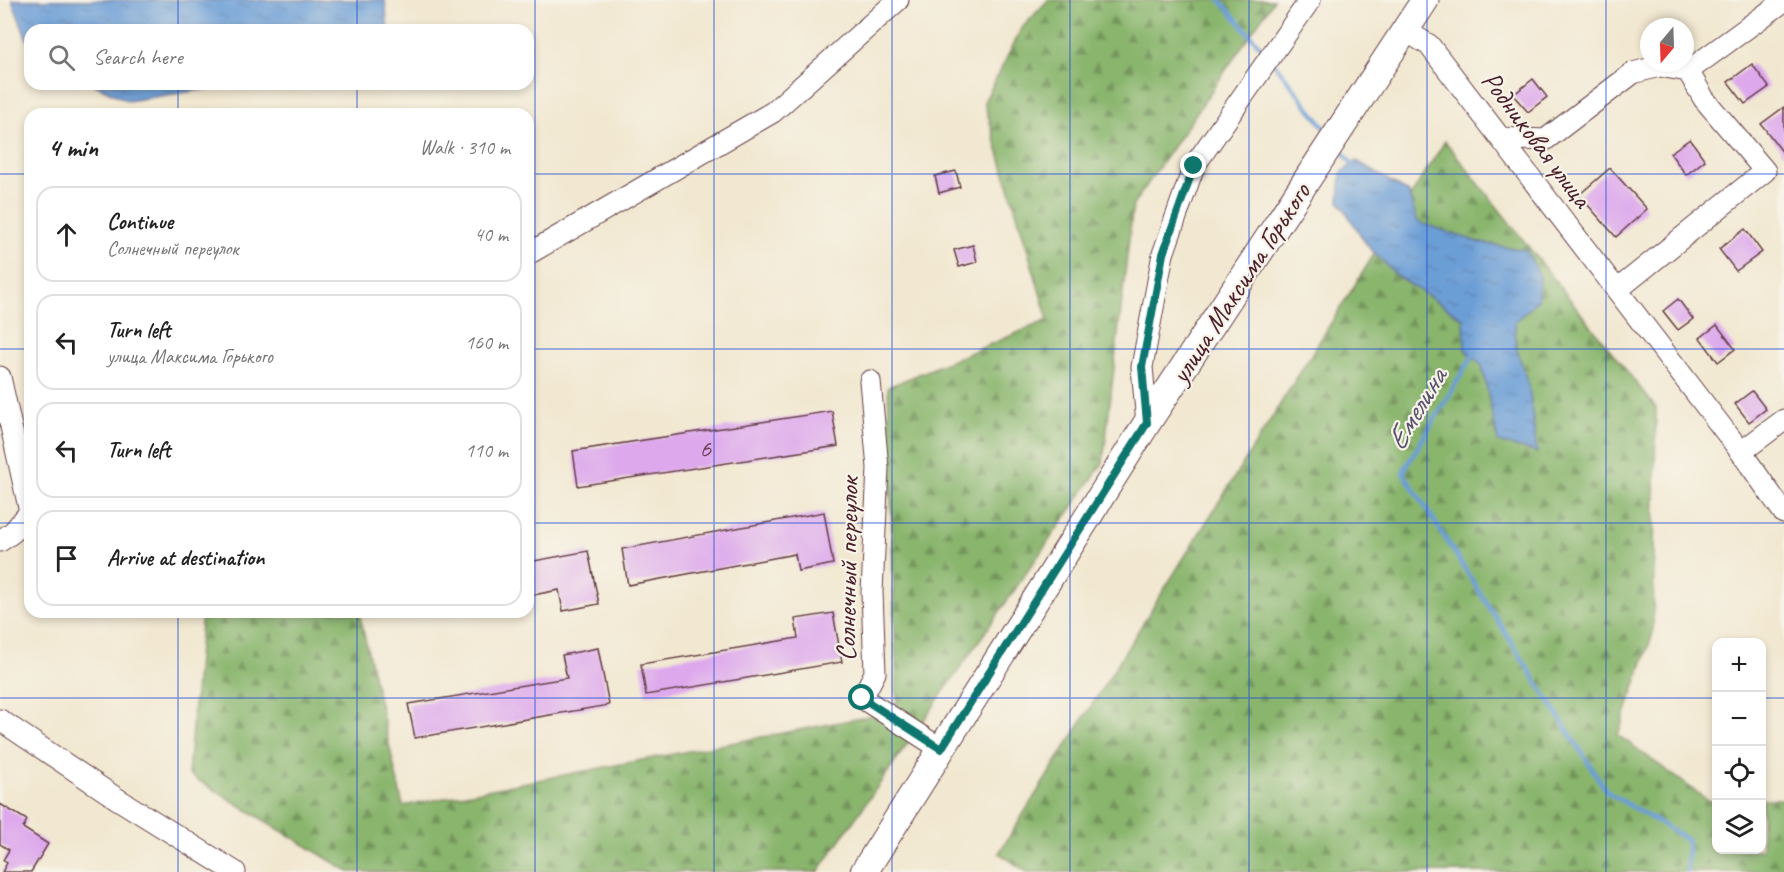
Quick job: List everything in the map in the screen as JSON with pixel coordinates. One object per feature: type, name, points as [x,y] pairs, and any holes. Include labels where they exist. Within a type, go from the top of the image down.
[{"type":"main road","name":"улица Максима Горького","points":[[864,872],[1147,423],[1407,31],[1425,0]]},
{"type":"street","points":[[534,250],[773,111],[898,0]]},
{"type":"street","points":[[1147,423],[1142,367],[1163,254],[1194,166],[1310,0]]},
{"type":"street","points":[[1694,67],[1784,1]]},
{"type":"street","name":"Родниковая улица","points":[[1407,31],[1430,45],[1741,452],[1784,513]]},
{"type":"street","points":[[1500,138],[1545,140],[1633,73],[1640,71]]},
{"type":"street","points":[[1617,290],[1765,171],[1704,99],[1689,72]]},
{"type":"street","points":[[0,377],[24,485]]},
{"type":"street","name":"Солнечный переулок","points":[[870,381],[878,468],[872,592],[875,673],[862,698],[941,749]]},
{"type":"street","points":[[1741,452],[1784,420]]},
{"type":"street","points":[[0,541],[13,532],[24,519]]},
{"type":"street","points":[[0,720],[116,798],[235,872]]},
{"type":"green space","points":[[1048,0],[1274,0],[1133,205],[1103,463],[818,872],[349,872],[188,774],[201,618],[360,618],[403,806],[897,711],[888,387],[1048,320],[984,102],[1022,28]]},
{"type":"green space","points":[[1445,141],[1656,408],[1653,633],[1618,735],[1712,801],[1712,854],[1766,854],[1766,799],[1784,799],[1784,872],[1027,872],[999,853]]},
{"type":"water","points":[[12,0],[385,0],[387,24],[24,24],[24,32]]},
{"type":"water","points":[[105,90],[200,90],[128,101]]},
{"type":"water","points":[[1357,161],[1408,192],[1418,222],[1481,243],[1526,250],[1539,274],[1538,300],[1515,322],[1516,347],[1529,386],[1537,453],[1498,442],[1482,366],[1465,350],[1464,319],[1397,276],[1367,245],[1339,201],[1341,173]]},
{"type":"building","points":[[1752,64],[1769,87],[1745,104],[1728,82]]},
{"type":"building","points":[[1533,79],[1547,97],[1528,112],[1513,95]]},
{"type":"building","points":[[1784,107],[1784,154],[1761,124]]},
{"type":"building","points":[[1690,139],[1705,160],[1686,175],[1670,153]]},
{"type":"building","points":[[1610,168],[1647,209],[1616,237],[1579,195]]},
{"type":"building","points":[[956,171],[960,187],[939,193],[935,176]]},
{"type":"building","points":[[1745,229],[1762,252],[1736,271],[1719,249]]},
{"type":"building","points":[[973,245],[977,262],[959,267],[954,250]]},
{"type":"building","points":[[1678,299],[1693,319],[1678,330],[1663,311]]},
{"type":"building","points":[[1717,325],[1735,349],[1718,362],[1700,338]]},
{"type":"building","points":[[1752,391],[1766,409],[1749,422],[1735,404]]},
{"type":"building","points":[[832,411],[838,446],[578,486],[573,451]]},
{"type":"building","points":[[824,512],[833,564],[798,571],[795,554],[628,585],[622,549]]},
{"type":"building","points":[[588,551],[599,604],[563,611],[559,590],[534,595],[534,561]]},
{"type":"building","points":[[833,613],[842,662],[646,695],[641,664],[798,638],[795,619]]},
{"type":"building","points":[[598,648],[609,705],[415,738],[408,704],[567,678],[562,655]]},
{"type":"building","points":[[0,804],[27,820],[23,828],[48,844],[31,872],[2,872],[7,863],[3,860],[9,850],[0,844]]},
{"type":"waterway","name":"Емелина","points":[[1220,0],[1265,52]]},
{"type":"waterway","name":"Емелина","points":[[1274,63],[1328,132]]},
{"type":"waterway","name":"Емелина","points":[[1338,146],[1355,168]]},
{"type":"waterway","name":"Емелина","points":[[1474,353],[1403,472],[1607,792],[1688,840],[1687,872]]},
{"type":"route","points":[[862,698],[941,749],[1147,423],[1142,367],[1163,254],[1194,166]]}]
